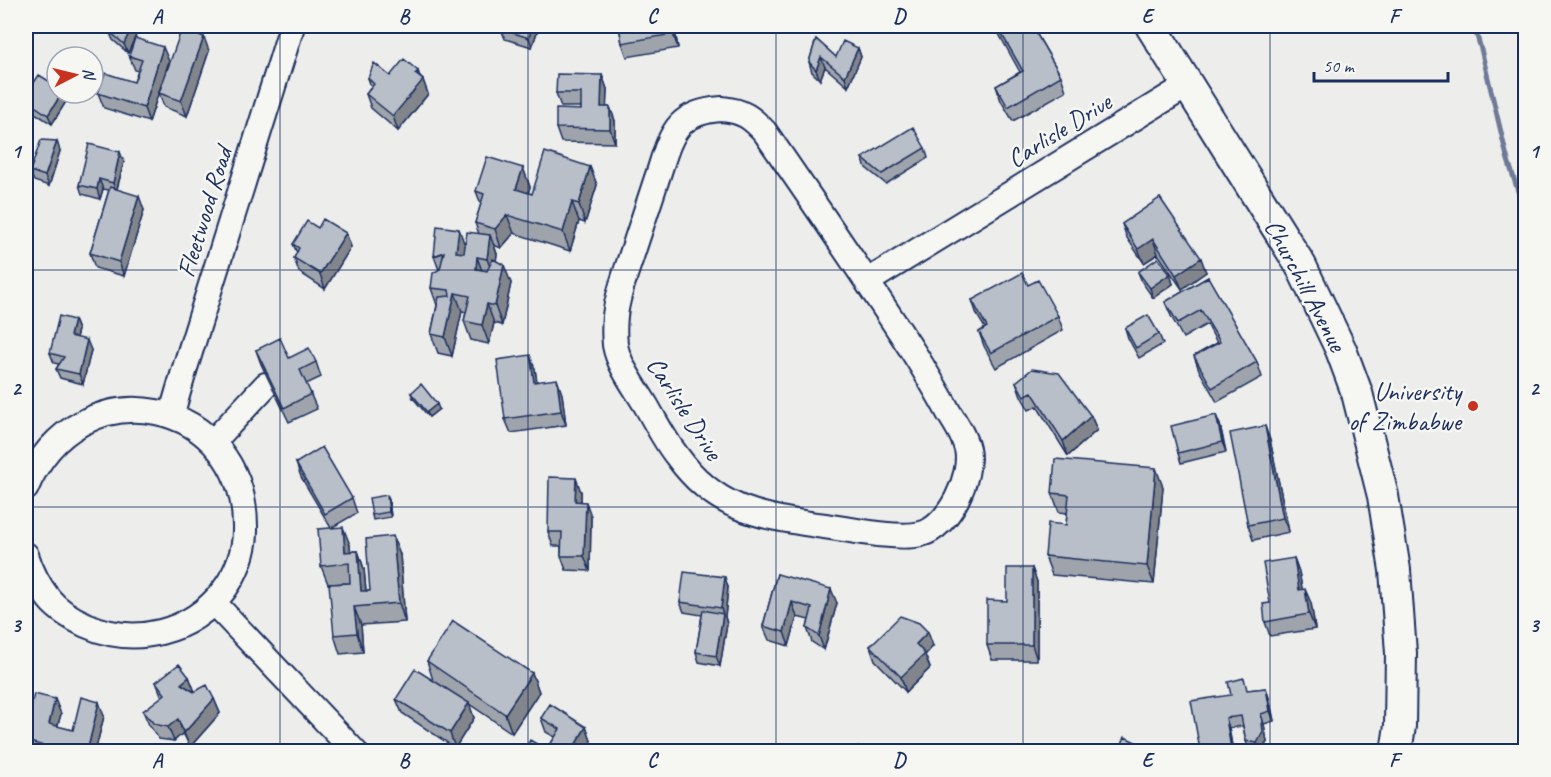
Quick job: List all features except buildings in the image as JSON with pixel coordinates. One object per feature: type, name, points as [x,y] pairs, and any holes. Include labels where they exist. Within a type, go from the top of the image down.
[{"type":"main road","name":"Churchill Avenue","points":[[1151,26],[1301,266],[1341,350],[1357,393],[1383,496],[1395,570],[1401,653],[1400,726],[1396,752]]},
{"type":"street","name":"Fleetwood Road","points":[[171,416],[292,26]]},
{"type":"street","name":"Carlisle Drive","points":[[868,281],[1188,85]]},
{"type":"street","name":"Carlisle Drive","points":[[708,110],[737,111],[752,119],[765,132],[868,281],[928,376],[964,441],[968,465],[953,506],[939,525],[914,536],[900,536],[772,518],[734,506],[698,481],[675,455],[624,368],[616,350],[614,334],[615,315],[622,286],[644,215],[672,138],[681,124],[694,115],[708,110]]},
{"type":"street","points":[[213,442],[266,386]]},
{"type":"street","points":[[26,488],[39,460],[59,437],[84,420],[112,411],[142,409],[171,416],[193,427],[213,442],[228,462],[240,485],[245,509],[240,560],[229,582],[214,603],[190,621],[162,633],[131,637],[101,632],[74,620],[50,600],[33,575],[26,555]]},
{"type":"street","points":[[214,603],[355,752]]},
{"type":"waterway","points":[[1474,26],[1507,157],[1526,216]]},
{"type":"place","name":"University of Zimbabwe","points":[[1473,406]]}]
